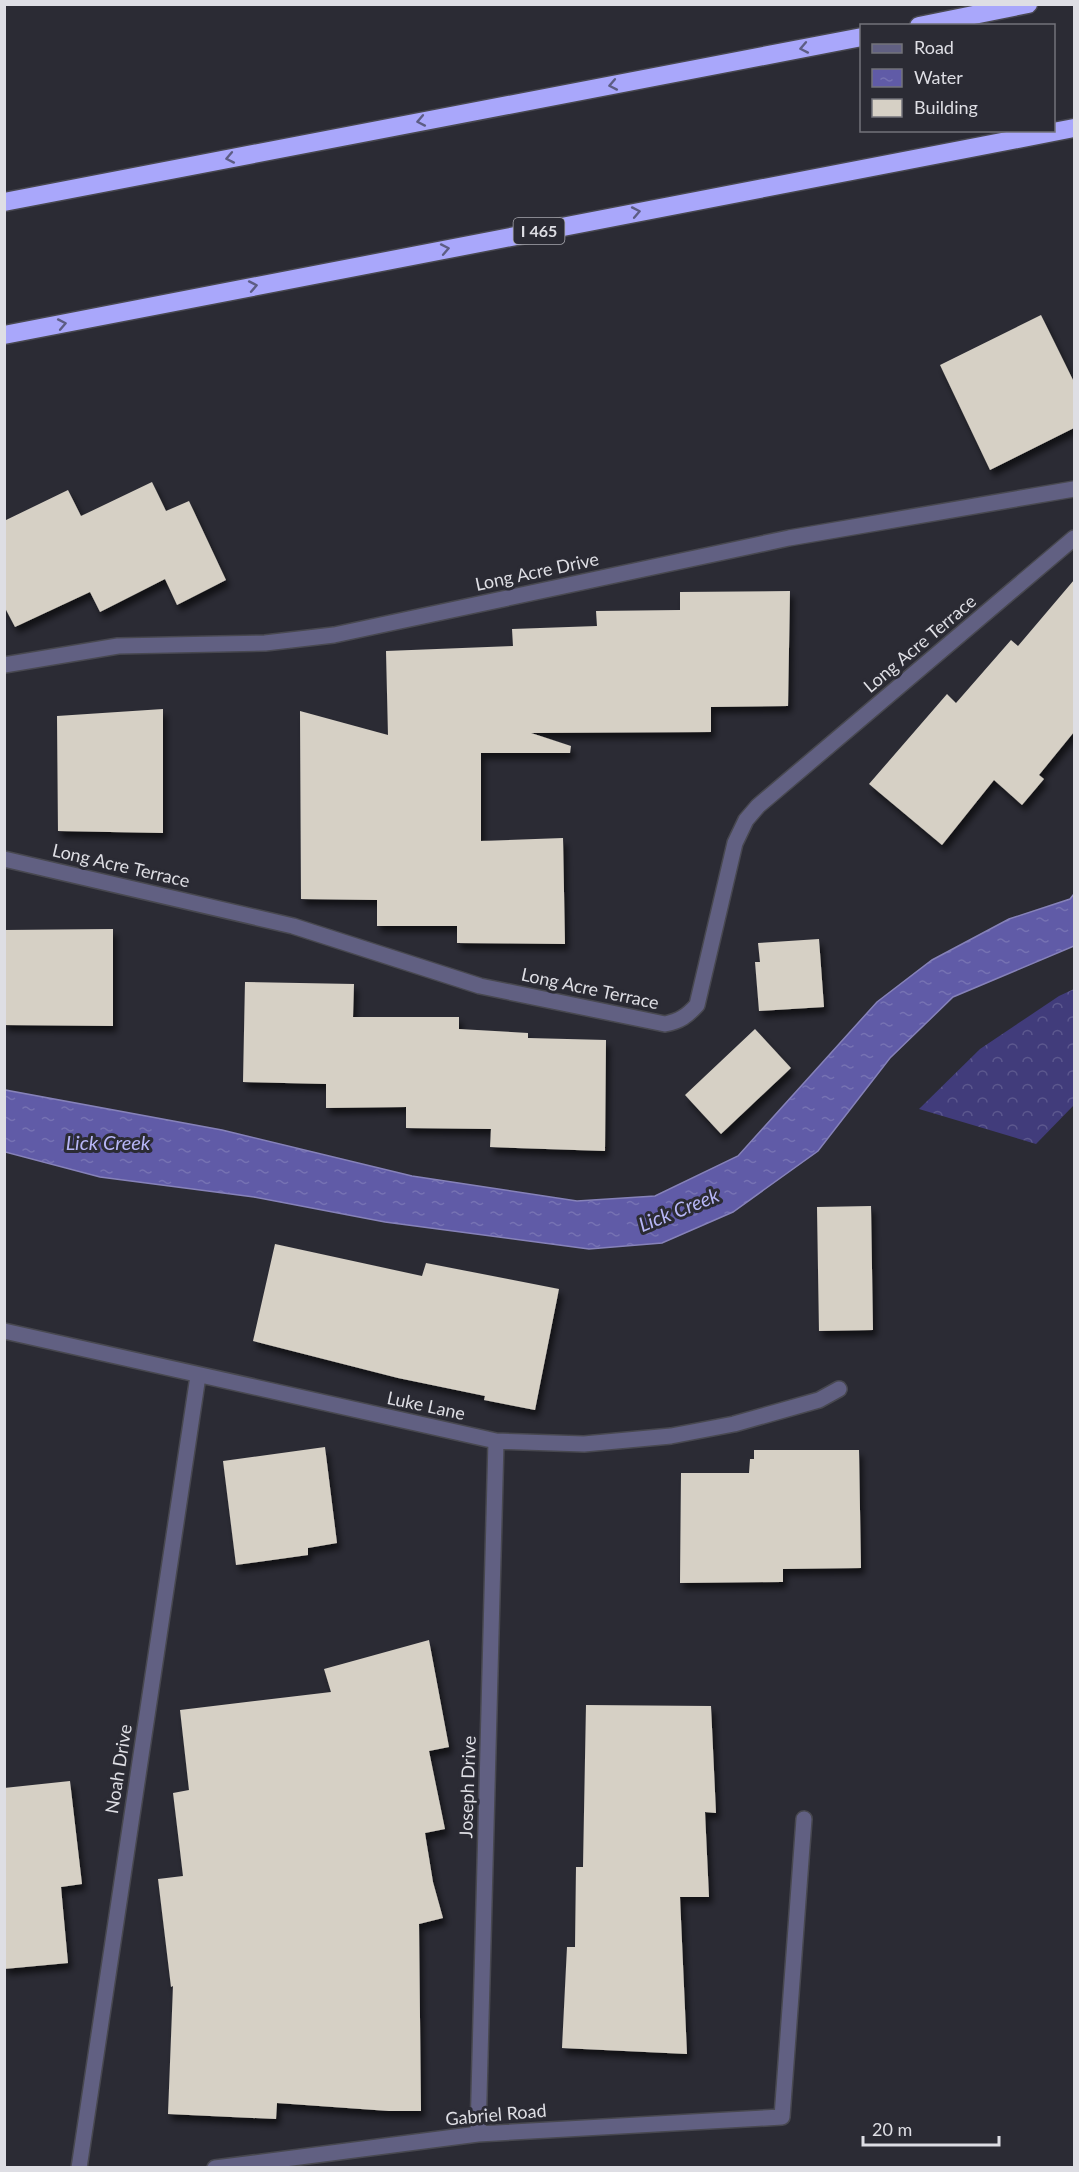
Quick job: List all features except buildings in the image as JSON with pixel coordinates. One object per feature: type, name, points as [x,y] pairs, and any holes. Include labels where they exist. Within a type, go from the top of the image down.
[{"type":"highway","points":[[929,24],[1028,4]]},
{"type":"highway","points":[[4,202],[860,37]]},
{"type":"highway","name":"I 465","points":[[1055,132],[1074,128]]},
{"type":"highway","name":"I 465","points":[[4,335],[1053,132]]},
{"type":"street","name":"Long Acre Drive","points":[[4,665],[117,646],[265,643],[334,635],[789,538],[1074,489]]},
{"type":"street","name":"Long Acre Terrace","points":[[4,859],[293,927],[480,986],[665,1024],[678,1022],[697,1005],[735,843],[746,820],[758,806],[1074,538]]},
{"type":"street","name":"Luke Lane","points":[[4,1331],[496,1441],[584,1444],[605,1441],[627,1442],[671,1436],[734,1424],[819,1400],[839,1389]]},
{"type":"street","name":"Noah Drive","points":[[80,2168],[198,1376]]},
{"type":"street","name":"Joseph Drive","points":[[478,2134],[496,1441]]},
{"type":"street","name":"Gabriel Road","points":[[215,2168],[478,2134],[782,2117],[804,1819]]},
{"type":"green space","points":[[1074,989],[1074,1105],[1036,1144],[919,1109],[980,1049],[1059,996]]},
{"type":"water","name":"Lick Creek","points":[[1074,894],[1074,946],[953,997],[890,1058],[818,1151],[733,1212],[662,1243],[589,1249],[385,1222],[254,1197],[100,1177],[5,1152],[5,1090],[222,1130],[412,1176],[577,1201],[655,1196],[738,1156],[877,1002],[932,960],[1009,919],[1070,899]]}]
